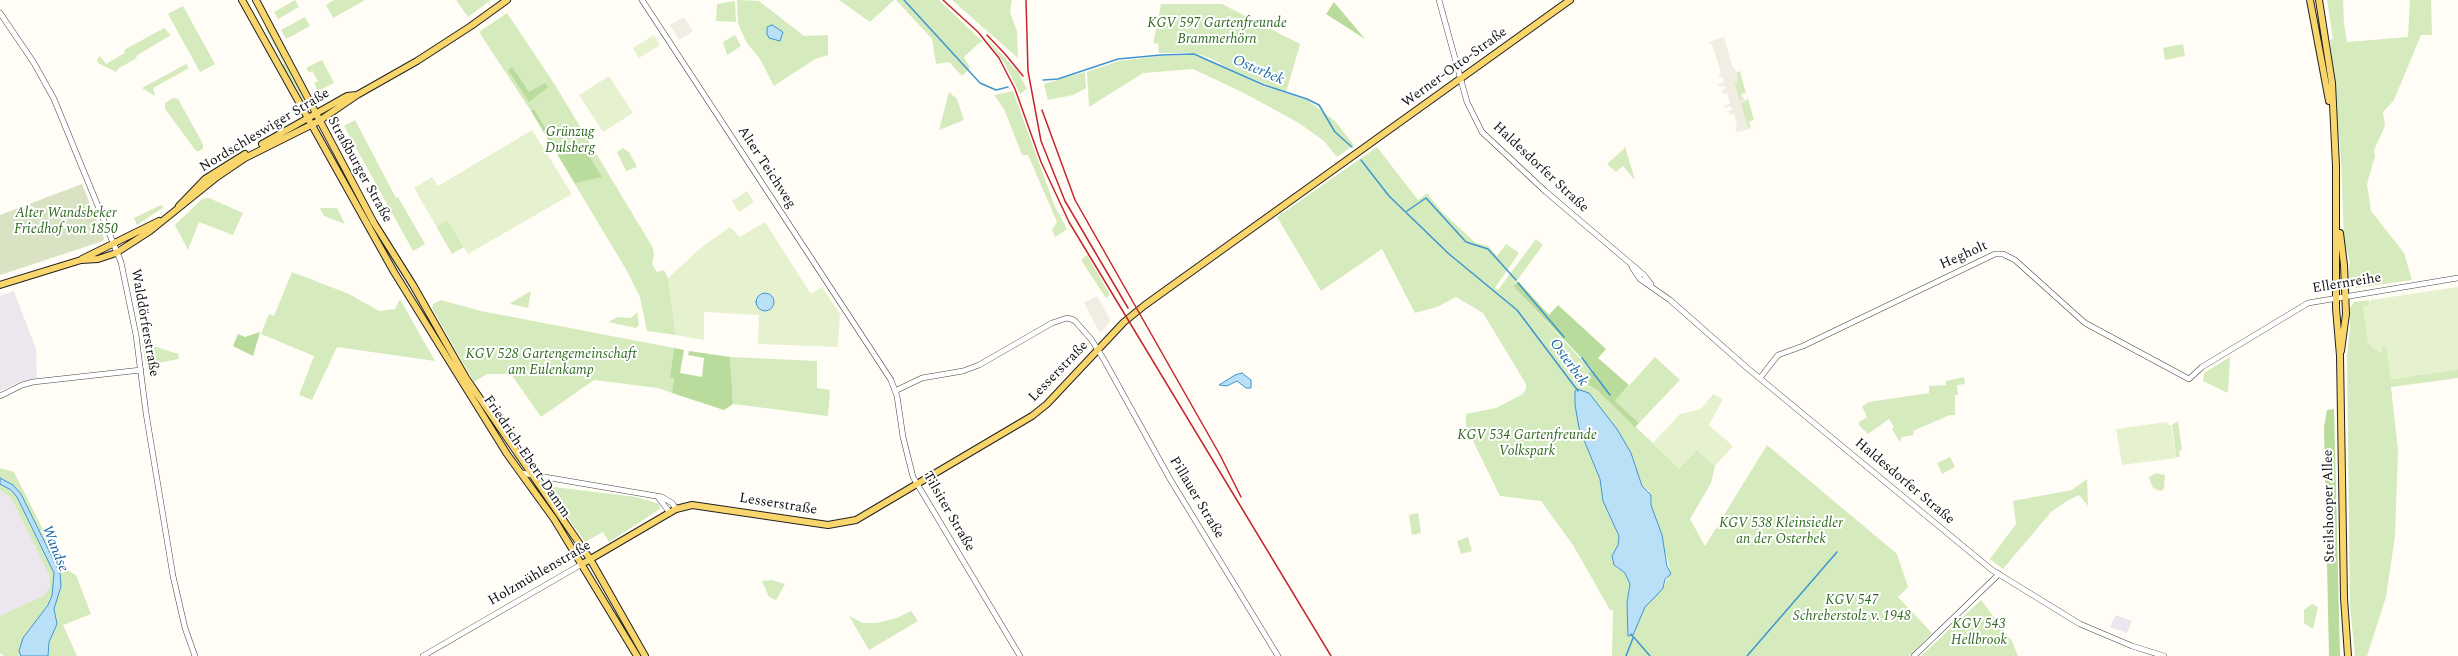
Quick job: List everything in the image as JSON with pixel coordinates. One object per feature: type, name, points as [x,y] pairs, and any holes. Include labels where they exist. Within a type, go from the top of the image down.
[{"type":"main road","name":"Straßburger Straße","points":[[242,0],[394,272]]},
{"type":"main road","name":"Straßburger Straße","points":[[256,0],[374,223],[413,285]]},
{"type":"main road","name":"Nordschleswiger Straße","points":[[81,260],[98,259],[118,252],[173,213],[245,158],[319,121],[357,95],[417,61],[507,0]]},
{"type":"main road","name":"Werner-Otto-Straße","points":[[1354,155],[1462,79],[1570,0]]},
{"type":"main road","name":"Steilshooper Allee","points":[[2310,0],[2332,114]]},
{"type":"main road","name":"Steilshooper Allee","points":[[2320,1],[2332,83],[2332,114],[2338,224],[2345,296],[2345,330],[2340,356]]},
{"type":"main road","name":"Nordschleswiger Straße","points":[[173,213],[209,176],[315,113],[347,96],[357,95]]},
{"type":"main road","name":"Lesserstraße","points":[[670,512],[676,509],[698,505],[828,526],[856,520],[1032,416],[1047,404],[1124,322],[1145,305],[1354,155]]},
{"type":"main road","name":"Nordschleswiger Straße","points":[[81,260],[164,219]]},
{"type":"main road","name":"Steilshooper Allee","points":[[2338,224],[2336,298],[2340,356],[2344,598],[2348,656]]},
{"type":"main road","points":[[0,285],[81,260]]},
{"type":"main road","name":"Friedrich-Ebert-Damm","points":[[394,272],[463,386],[521,473],[554,519],[637,656]]},
{"type":"main road","name":"Friedrich-Ebert-Damm","points":[[413,285],[466,378],[590,560],[645,656]]},
{"type":"main road","name":"Holzmühlenstraße","points":[[582,564],[670,512]]},
{"type":"street","name":"Alter Teichweg","points":[[642,0],[870,349]]},
{"type":"street","name":"Haldesdorfer Straße","points":[[1439,0],[1470,110],[1486,136],[1632,267],[1644,275],[1653,286],[1760,378],[1999,574],[2080,624],[2132,646],[2164,656]]},
{"type":"street","name":"Walddörferstraße","points":[[1,15],[51,93],[118,252],[127,289],[141,370],[146,413],[173,576],[185,628],[195,656]]},
{"type":"street","name":"Hegholt","points":[[1760,378],[1778,355],[1803,346],[1988,256],[2000,254],[2015,260],[2085,323],[2189,379]]},
{"type":"street","name":"Ellernreihe","points":[[2189,379],[2202,367],[2304,304],[2458,278]]},
{"type":"street","name":"Pillauer Straße","points":[[895,391],[922,378],[963,371],[979,365],[1052,324],[1070,318],[1091,339],[1223,568],[1278,656]]},
{"type":"street","name":"Tilsiter Straße","points":[[870,349],[895,391],[905,448],[917,484],[1020,656]]},
{"type":"street","points":[[0,396],[22,385],[33,382],[141,370]]},
{"type":"street","points":[[521,473],[658,496],[666,498],[676,509]]},
{"type":"street","points":[[658,496],[670,512]]},
{"type":"street","name":"Holzmühlenstraße","points":[[423,656],[582,564]]},
{"type":"street","points":[[1914,656],[1999,574]]},
{"type":"shaded area","points":[[684,17],[693,31],[679,40],[670,25]]},
{"type":"shaded area","points":[[1724,37],[1732,65],[1737,73],[1738,85],[1737,82],[1734,83],[1740,101],[1742,100],[1742,94],[1746,102],[1741,103],[1745,119],[1748,128],[1753,128],[1737,132],[1734,114],[1730,115],[1728,111],[1732,110],[1731,106],[1725,108],[1724,106],[1730,103],[1727,93],[1723,94],[1722,90],[1726,88],[1725,86],[1719,87],[1718,84],[1724,82],[1722,76],[1719,77],[1719,74],[1721,73],[1712,44],[1709,42]]},
{"type":"shaded area","points":[[14,291],[36,349],[37,378],[19,382],[0,391],[0,296]]},
{"type":"shaded area","points":[[1097,296],[1110,319],[1110,322],[1100,333],[1084,303]]},
{"type":"shaded area","points":[[0,490],[11,498],[49,575],[51,587],[46,595],[0,616]]},
{"type":"shaded area","points":[[2116,615],[2132,621],[2127,633],[2110,627]]},
{"type":"green space","points":[[295,0],[299,7],[278,19],[274,12]]},
{"type":"green space","points":[[334,0],[365,0],[333,18],[326,5]]},
{"type":"green space","points":[[456,0],[491,0],[468,17]]},
{"type":"green space","points":[[737,0],[759,1],[804,36],[828,35],[828,55],[815,59],[774,86],[760,59],[746,42],[738,23]]},
{"type":"green space","points":[[839,0],[894,0],[870,22]]},
{"type":"green space","points":[[896,0],[939,0],[983,42],[979,43],[964,57],[970,68],[962,76],[949,62],[936,64],[932,39]]},
{"type":"green space","points":[[952,0],[1012,0],[1010,12],[1017,31],[1018,58]]},
{"type":"green space","points":[[2327,0],[2343,0],[2344,24],[2347,42],[2408,37],[2410,0],[2431,0],[2432,35],[2421,35],[2394,100],[2383,112],[2385,126],[2374,150],[2375,156],[2367,184],[2371,211],[2404,253],[2412,280],[2355,288],[2347,282],[2350,262],[2344,240],[2341,157],[2330,40],[2333,39]]},
{"type":"green space","points":[[735,1],[736,22],[716,21],[717,4]]},
{"type":"green space","points":[[1334,2],[1365,39],[1326,14]]},
{"type":"green space","name":"KGV 597 Gartenfreunde Brammerhörn","points":[[1161,4],[1222,4],[1300,44],[1286,93],[1230,69],[1210,58],[1194,53],[1159,53],[1158,43],[1154,44],[1154,39]]},
{"type":"green space","points":[[183,6],[215,64],[200,72],[168,14]]},
{"type":"green space","name":"Grünzug Dulsberg","points":[[507,13],[555,85],[653,248],[654,256],[652,264],[657,272],[664,270],[668,278],[676,335],[647,331],[640,297],[627,271],[531,111],[479,32]]},
{"type":"green space","points":[[305,17],[310,26],[286,39],[281,30]]},
{"type":"green space","points":[[269,26],[310,107],[307,108],[295,85],[279,65],[284,64],[265,28]]},
{"type":"green space","points":[[164,28],[171,35],[136,56],[137,58],[119,68],[116,72],[98,63],[97,59],[100,56],[106,64],[125,53],[124,50]]},
{"type":"green space","points":[[654,35],[660,45],[639,58],[633,48]]},
{"type":"green space","points":[[735,35],[741,46],[727,55],[723,42]]},
{"type":"green space","points":[[986,38],[1018,72],[1027,89],[1020,94],[1005,64]]},
{"type":"green space","points":[[2183,44],[2185,56],[2165,60],[2163,48]]},
{"type":"green space","points":[[1194,55],[1209,60],[1263,86],[1307,100],[1335,121],[1354,145],[1337,157],[1324,141],[1299,123],[1242,92],[1193,69],[1143,73],[1089,107],[1087,72],[1119,61],[1160,56]]},
{"type":"green space","points":[[322,60],[334,83],[318,91],[314,83],[318,81],[312,71],[309,73],[306,68]]},
{"type":"green space","points":[[186,64],[189,68],[153,88],[155,96],[142,88]]},
{"type":"green space","points":[[512,67],[529,92],[545,83],[548,87],[529,102],[508,70]]},
{"type":"green space","points":[[1740,71],[1746,93],[1741,94],[1742,100],[1740,101],[1734,83],[1737,82],[1735,73]]},
{"type":"green space","points":[[1085,72],[1086,88],[1073,95],[1048,100],[1044,84]]},
{"type":"green space","points":[[609,76],[633,113],[603,132],[579,95]]},
{"type":"green space","points":[[1013,91],[1055,207],[1067,229],[1055,237],[1052,230],[1057,222],[1028,155],[1022,155],[1004,109],[994,95]]},
{"type":"green space","points":[[949,92],[957,99],[964,120],[939,130]]},
{"type":"green space","points":[[173,98],[178,99],[203,144],[203,149],[196,151],[165,109],[165,103]]},
{"type":"green space","points":[[1748,99],[1754,120],[1749,122],[1751,127],[1748,128],[1740,103]]},
{"type":"green space","points":[[534,109],[561,155],[586,151],[602,177],[575,183],[531,111]]},
{"type":"green space","points":[[355,120],[396,198],[398,197],[425,244],[413,251],[344,126]]},
{"type":"green space","points":[[532,130],[572,194],[468,254],[447,220],[436,226],[414,188],[432,177],[438,186]]},
{"type":"green space","points":[[1377,147],[1418,200],[1427,193],[1442,212],[1476,243],[1488,246],[1497,256],[1506,244],[1519,253],[1495,288],[1498,290],[1536,239],[1543,245],[1513,286],[1592,371],[1576,381],[1597,390],[1679,468],[1697,450],[1715,466],[1711,483],[1690,519],[1705,546],[1767,445],[1897,554],[1908,587],[1898,597],[1932,633],[1909,656],[1612,656],[1613,610],[1610,610],[1573,545],[1541,501],[1500,496],[1466,427],[1466,414],[1496,408],[1523,394],[1526,389],[1526,384],[1483,313],[1456,297],[1437,307],[1415,313],[1382,249],[1321,291],[1277,217]],"holes":[[[1579,428],[1619,433],[1631,453],[1642,486],[1649,491],[1652,498],[1651,505],[1670,572],[1663,588],[1645,607],[1638,623],[1628,636],[1627,603],[1630,584],[1625,573],[1616,568],[1613,553],[1618,546],[1619,536],[1603,501],[1600,479]]]},
{"type":"green space","points":[[1626,147],[1635,180],[1623,166],[1616,172],[1607,164]]},
{"type":"green space","points":[[623,148],[629,152],[637,167],[626,171],[617,152]]},
{"type":"green space","name":"Alter Wandsbeker Friedhof von 1850","points":[[82,184],[104,238],[103,241],[0,275],[0,215]]},
{"type":"green space","points":[[747,191],[754,202],[739,212],[732,201]]},
{"type":"green space","points":[[209,198],[243,213],[233,235],[199,222],[188,250],[175,225],[202,199]]},
{"type":"green space","points":[[161,205],[164,207],[137,225],[134,218]]},
{"type":"green space","points":[[320,208],[337,208],[345,224],[324,216]]},
{"type":"green space","points":[[447,219],[464,247],[452,254],[436,226]]},
{"type":"green space","points":[[765,222],[811,294],[822,287],[840,314],[838,347],[758,344],[759,315],[704,312],[704,340],[676,335],[668,278],[703,246],[730,227],[740,237]]},
{"type":"green space","points":[[1087,255],[1110,295],[1106,298],[1081,260]]},
{"type":"green space","points":[[292,272],[349,294],[379,311],[395,309],[400,299],[435,361],[337,347],[312,400],[299,395],[314,356],[261,334],[269,314],[274,316]]},
{"type":"green space","points":[[1518,281],[1549,315],[1558,305],[1606,349],[1598,358],[1629,385],[1615,401],[1639,423],[1635,427],[1597,390],[1584,383],[1575,381],[1593,370],[1513,286]]},
{"type":"green space","points":[[2458,287],[2458,369],[2391,379],[2386,346],[2382,346],[2382,352],[2379,352],[2368,343],[2363,307],[2369,306],[2370,300]]},
{"type":"green space","points":[[531,291],[528,308],[510,304],[512,302]]},
{"type":"green space","name":"KGV 528 Gartengemeinschaft am Eulenkamp","points":[[441,300],[481,311],[674,348],[670,376],[674,377],[672,393],[658,388],[594,380],[541,417],[511,374],[487,374],[474,382],[432,308],[433,304]]},
{"type":"green space","points":[[2369,300],[2369,306],[2363,307],[2370,343],[2373,348],[2386,346],[2392,379],[2458,369],[2458,378],[2391,387],[2398,450],[2395,536],[2386,597],[2367,656],[2355,656],[2350,606],[2347,354],[2350,328],[2350,308],[2354,302]]},
{"type":"green space","points":[[637,312],[639,325],[636,328],[608,322],[618,317],[631,318]]},
{"type":"green space","points":[[260,332],[253,356],[233,346],[238,334],[245,337]]},
{"type":"green space","points":[[142,342],[178,354],[179,359],[146,365]]},
{"type":"green space","points":[[674,348],[684,350],[680,373],[702,377],[704,358],[688,355],[689,351],[730,357],[733,404],[724,410],[672,393],[674,378],[670,377]]},
{"type":"green space","points":[[730,357],[817,361],[817,388],[830,390],[828,416],[733,404]]},
{"type":"green space","points":[[1655,357],[1680,380],[1639,423],[1615,401]]},
{"type":"green space","points":[[2230,357],[2228,393],[2203,381],[2204,373]]},
{"type":"green space","points":[[1964,377],[1965,384],[1957,385],[1958,395],[1955,395],[1955,415],[1950,415],[1913,431],[1914,435],[1902,437],[1900,442],[1892,429],[1894,427],[1889,419],[1868,434],[1859,425],[1859,422],[1867,417],[1862,406],[1869,402],[1929,393],[1929,386],[1946,385],[1946,381]]},
{"type":"green space","points":[[1713,394],[1723,399],[1709,425],[1733,446],[1715,466],[1697,450],[1679,468],[1653,443],[1680,414],[1701,409]]},
{"type":"green space","points":[[2334,409],[2340,656],[2329,656],[2324,427],[2327,410]]},
{"type":"green space","points":[[2178,421],[2182,450],[2179,451],[2180,457],[2176,457],[2172,425]]},
{"type":"green space","points":[[2167,422],[2168,425],[2171,425],[2176,458],[2122,465],[2116,429]]},
{"type":"green space","points":[[1950,457],[1955,467],[1942,474],[1937,463]]},
{"type":"green space","points":[[0,468],[14,472],[62,567],[76,575],[91,614],[63,625],[77,656],[48,656],[49,642],[57,624],[42,613],[19,651],[21,656],[4,656],[0,653],[0,616],[45,595],[50,587],[49,575],[11,498],[0,490]]},
{"type":"green space","points":[[2155,473],[2165,475],[2164,489],[2161,491],[2153,488],[2149,478]]},
{"type":"green space","points":[[2087,479],[2088,506],[2079,495],[2051,512],[2003,569],[1990,559],[2016,524],[2013,501],[2072,490]]},
{"type":"green space","points":[[546,486],[636,497],[659,504],[660,509],[609,542],[603,532],[585,542]]},
{"type":"green space","points":[[1418,513],[1421,533],[1412,535],[1409,515]]},
{"type":"green space","points":[[1468,537],[1472,551],[1461,554],[1457,541]]},
{"type":"green space","points":[[772,580],[785,584],[776,600],[769,597],[762,581]]},
{"type":"green space","name":"KGV 543 Hellbrook","points":[[1981,600],[2012,641],[2018,656],[1921,656]]},
{"type":"green space","points":[[2312,604],[2318,607],[2313,629],[2304,623],[2304,610]]},
{"type":"green space","points":[[911,611],[918,621],[869,650],[849,616],[863,623],[877,623],[897,618]]},
{"type":"water","points":[[772,25],[783,32],[780,41],[769,38],[767,34],[767,27]]},
{"type":"water","points":[[761,293],[769,293],[774,298],[772,309],[769,311],[761,311],[756,306],[756,298]]},
{"type":"water","points":[[1242,373],[1251,380],[1251,388],[1246,388],[1237,381],[1227,386],[1219,385],[1235,375]]},
{"type":"water","points":[[1577,389],[1589,393],[1617,429],[1631,453],[1642,486],[1651,495],[1651,505],[1662,535],[1667,566],[1671,574],[1665,579],[1663,588],[1645,607],[1633,635],[1628,636],[1627,603],[1630,584],[1625,573],[1614,565],[1612,556],[1618,545],[1619,536],[1603,501],[1600,479],[1579,428],[1575,405],[1575,391]]},
{"type":"water","points":[[0,478],[13,485],[21,494],[60,573],[61,586],[54,609],[57,624],[49,642],[48,656],[21,656],[19,651],[23,638],[48,605],[52,596],[54,573],[17,497],[11,490],[0,484]]},
{"type":"waterway","name":"Osterbek","points":[[904,0],[980,83],[996,90],[1008,87]]},
{"type":"waterway","name":"Osterbek","points":[[1043,80],[1058,79],[1118,59],[1194,54],[1264,85],[1307,99],[1319,105],[1335,132],[1352,147]]},
{"type":"waterway","name":"Osterbek","points":[[1361,160],[1389,196],[1449,254],[1517,310],[1578,391]]},
{"type":"waterway","points":[[1407,211],[1426,198],[1466,242],[1488,249],[1516,280]]},
{"type":"waterway","points":[[1518,283],[1564,337]]},
{"type":"waterway","points":[[1582,358],[1610,395]]},
{"type":"waterway","points":[[1747,656],[1837,552]]},
{"type":"waterway","name":"Osterbek","points":[[1631,634],[1650,656]]},
{"type":"waterway","points":[[1626,656],[1633,638]]},
{"type":"railway","points":[[943,0],[978,32],[999,58],[1015,89],[1041,162],[1069,222],[1331,656]]},
{"type":"railway","points":[[1026,0],[1028,71],[1041,141],[1065,201],[1128,308]]},
{"type":"railway","points":[[987,35],[1023,76]]},
{"type":"railway","points":[[1042,110],[1075,200],[1220,455],[1241,497]]},
{"type":"park label","name":"KGV 534 Gartenfreunde Volkspark","points":[[1527,444]]},
{"type":"park label","name":"KGV 538 Kleinsiedler an der Osterbek","points":[[1781,532]]},
{"type":"park label","name":"KGV 547 Schreberstolz v. 1948","points":[[1852,610]]},
{"type":"water label","name":"Wandse","points":[[54,549]]}]
